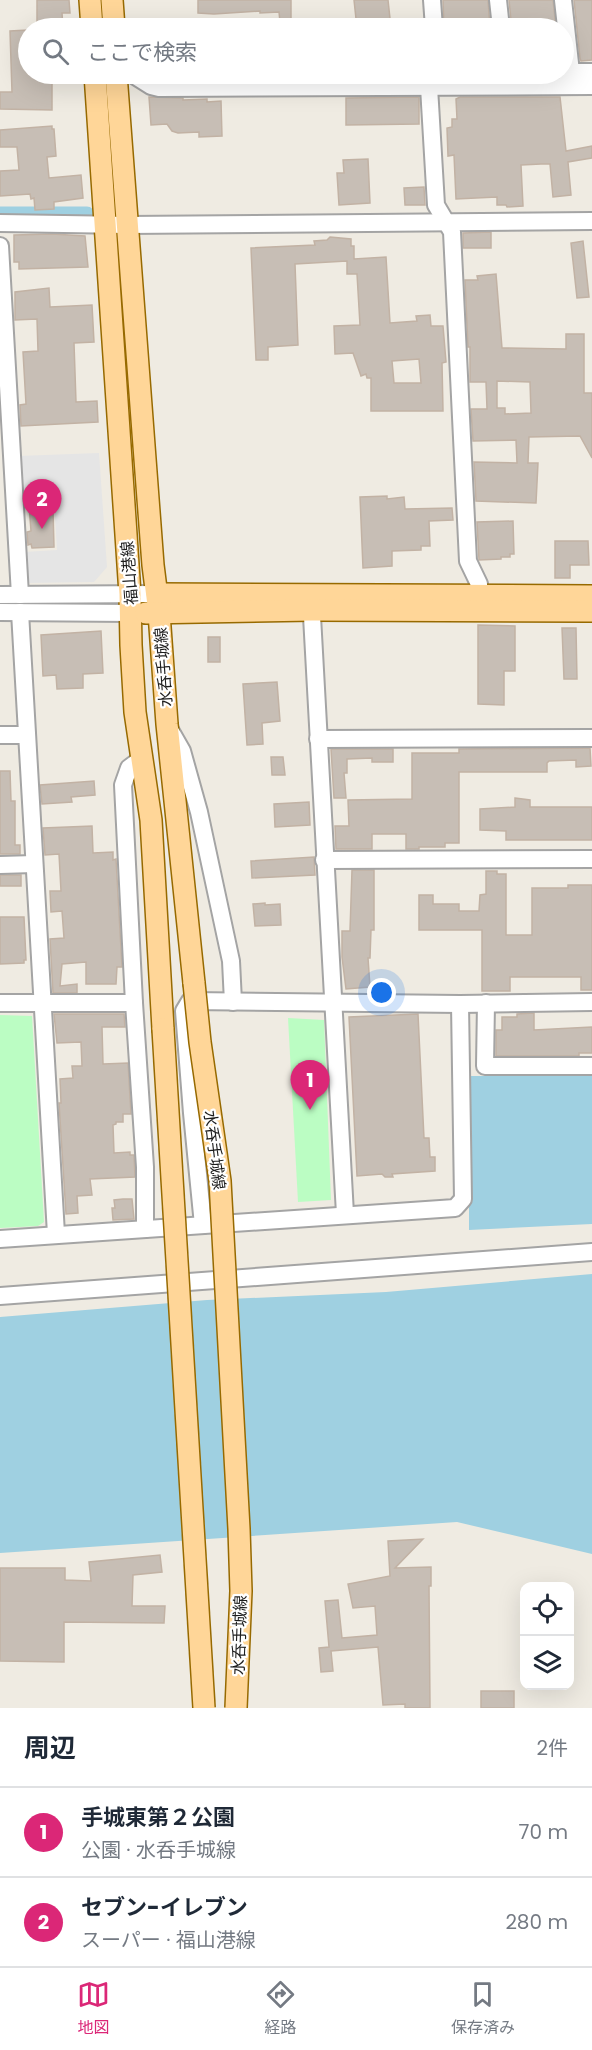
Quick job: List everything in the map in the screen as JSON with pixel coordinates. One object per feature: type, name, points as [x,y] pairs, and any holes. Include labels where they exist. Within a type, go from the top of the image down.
[{"type":"main road","points":[[90,0],[91,18]]},
{"type":"main road","points":[[112,0],[113,18]]},
{"type":"main road","name":"福山港線","points":[[96,84],[131,603],[311,603],[592,611]]},
{"type":"main road","name":"福山港線","points":[[117,84],[153,565],[158,603]]},
{"type":"main road","name":"福山港線","points":[[311,603],[478,596],[592,596]]},
{"type":"main road","name":"水呑手城線","points":[[131,603],[135,712],[151,820],[204,1708]]},
{"type":"main road","name":"水呑手城線","points":[[158,603],[167,724],[194,983],[221,1204],[241,1591],[236,1708]]},
{"type":"street","points":[[432,0],[433,18]]},
{"type":"street","points":[[498,0],[500,18]]},
{"type":"street","points":[[563,0],[564,18]]},
{"type":"street","points":[[574,72],[592,72]]},
{"type":"street","points":[[151,84],[159,88],[342,84]]},
{"type":"street","points":[[434,84],[435,205],[452,232],[468,561],[479,584],[478,596]]},
{"type":"street","points":[[513,84],[592,86]]},
{"type":"street","points":[[0,223],[127,225],[592,220]]},
{"type":"street","points":[[0,246],[20,595]]},
{"type":"street","points":[[0,595],[131,603]]},
{"type":"street","points":[[0,612],[131,603]]},
{"type":"street","points":[[311,603],[345,1214]]},
{"type":"street","points":[[20,612],[56,1234]]},
{"type":"street","points":[[167,724],[182,751],[199,812],[231,961],[233,1002]]},
{"type":"street","points":[[0,735],[27,735]]},
{"type":"street","points":[[318,739],[592,738]]},
{"type":"street","points":[[141,759],[129,768],[123,786],[145,1167],[145,1229]]},
{"type":"street","points":[[324,860],[592,859]]},
{"type":"street","points":[[0,865],[34,864]]},
{"type":"street","points":[[203,1225],[184,1011],[190,1001],[460,1004],[592,1002]]},
{"type":"street","points":[[0,1003],[134,1003]]},
{"type":"street","points":[[486,1003],[485,1066],[592,1066]]},
{"type":"street","points":[[0,1239],[455,1208],[463,1199],[460,1004]]},
{"type":"street","points":[[0,1296],[592,1251]]},
{"type":"green space","points":[[0,1015],[32,1016],[44,1222],[38,1226],[0,1228]]},
{"type":"green space","points":[[288,1018],[324,1020],[331,1200],[298,1202]]},
{"type":"shaded area","points":[[99,453],[107,567],[94,582],[26,583],[24,552],[57,550],[54,499],[21,501],[18,456]]},
{"type":"water","points":[[469,1076],[592,1076],[592,1224],[469,1230]]},
{"type":"water","points":[[592,1274],[592,1554],[457,1522],[0,1553],[0,1317],[207,1300],[386,1292]]},
{"type":"building","points":[[37,0],[69,0],[70,13],[62,13],[62,18],[37,18]]},
{"type":"building","points":[[198,0],[291,0],[291,18],[280,18],[279,12],[198,13]]},
{"type":"building","points":[[354,0],[388,0],[390,18],[356,18]]},
{"type":"building","points":[[443,0],[488,0],[489,18],[444,18]]},
{"type":"building","points":[[509,0],[553,0],[555,18],[511,18]]},
{"type":"building","points":[[574,0],[592,0],[592,60],[581,61],[580,58]]},
{"type":"building","points":[[10,31],[18,31],[18,84],[52,84],[52,110],[0,109],[0,92],[12,92]]},
{"type":"building","points":[[149,97],[221,101],[222,136],[199,137],[199,132],[178,133],[172,131],[167,124],[151,125]]},
{"type":"building","points":[[419,97],[419,124],[346,125],[346,98]]},
{"type":"building","points":[[460,97],[560,97],[566,151],[592,146],[592,158],[568,162],[571,195],[553,197],[550,164],[541,164],[521,165],[523,206],[497,205],[497,197],[456,199],[454,155],[448,156],[447,128],[452,127],[452,119],[457,119],[456,99]]},
{"type":"building","points":[[52,126],[56,156],[47,157],[49,178],[81,175],[83,198],[54,202],[54,209],[35,210],[34,198],[31,199],[30,194],[0,196],[0,171],[19,170],[17,147],[0,147],[0,130]]},
{"type":"building","points":[[368,159],[370,203],[339,205],[337,173],[344,173],[343,160]]},
{"type":"building","points":[[424,187],[425,205],[405,205],[404,188]]},
{"type":"building","points":[[491,232],[491,248],[463,248],[463,233]]},
{"type":"building","points":[[14,235],[85,236],[88,267],[19,269],[19,262],[14,262]]},
{"type":"building","points":[[330,237],[351,239],[351,246],[354,246],[354,259],[386,257],[390,323],[417,321],[416,316],[430,315],[431,326],[443,326],[446,362],[442,363],[443,411],[371,411],[371,378],[367,378],[366,374],[361,376],[353,353],[335,354],[334,326],[360,325],[357,274],[347,274],[347,261],[295,264],[298,345],[268,347],[268,360],[256,360],[251,248],[315,245],[314,241],[327,240]],"holes":[[[419,359],[421,383],[394,383],[392,361]]]},
{"type":"building","points":[[583,241],[589,297],[577,298],[571,243]]},
{"type":"building","points":[[496,274],[502,348],[566,349],[566,334],[584,334],[584,393],[592,393],[592,458],[580,436],[529,437],[528,463],[538,463],[536,503],[476,501],[474,462],[517,463],[516,440],[473,441],[471,409],[487,409],[486,382],[470,382],[465,280],[478,280],[477,276]],"holes":[[[497,381],[530,382],[531,413],[505,414],[505,408],[497,408]]]},
{"type":"building","points":[[49,288],[50,307],[92,305],[94,342],[74,343],[76,402],[97,401],[98,422],[21,426],[20,405],[26,404],[23,352],[38,351],[37,319],[15,320],[15,292]]},
{"type":"building","points":[[387,496],[387,499],[404,497],[405,509],[452,508],[453,520],[429,521],[430,546],[421,546],[421,550],[392,551],[392,566],[363,568],[360,497]]},
{"type":"building","points":[[50,504],[53,510],[54,547],[32,548],[31,544],[28,545],[27,532],[31,531],[29,505]]},
{"type":"building","points":[[513,521],[514,554],[510,554],[510,557],[501,557],[501,559],[479,560],[477,522]]},
{"type":"building","points":[[555,541],[588,541],[589,565],[570,565],[570,578],[555,578]]},
{"type":"building","points":[[478,625],[515,626],[515,671],[504,671],[504,705],[478,704]]},
{"type":"building","points":[[562,628],[576,628],[577,679],[564,679]]},
{"type":"building","points":[[101,631],[103,673],[83,674],[83,688],[57,689],[56,675],[43,676],[41,635]]},
{"type":"building","points":[[208,637],[220,637],[220,662],[208,662]]},
{"type":"building","points":[[277,682],[280,721],[262,723],[263,744],[247,745],[243,684]]},
{"type":"building","points":[[590,748],[591,766],[576,767],[576,760],[549,761],[547,772],[459,772],[459,843],[445,843],[445,847],[406,849],[406,834],[372,834],[372,849],[336,849],[335,826],[349,826],[348,800],[412,799],[412,753],[459,753],[459,749]]},
{"type":"building","points":[[331,749],[393,749],[393,762],[372,762],[372,758],[347,759],[347,773],[344,773],[346,798],[334,798]]},
{"type":"building","points":[[271,757],[283,757],[285,775],[272,775]]},
{"type":"building","points":[[0,771],[10,771],[11,801],[15,801],[15,845],[20,845],[20,854],[0,854]]},
{"type":"building","points":[[94,781],[95,795],[71,797],[72,802],[42,804],[40,785]]},
{"type":"building","points":[[515,798],[530,800],[530,807],[592,807],[592,840],[506,840],[506,831],[480,830],[480,809],[515,807]]},
{"type":"building","points":[[309,802],[310,825],[275,827],[274,804]]},
{"type":"building","points":[[92,826],[93,853],[113,852],[113,860],[116,859],[122,967],[117,967],[116,984],[86,984],[86,962],[62,964],[60,986],[77,984],[77,993],[53,993],[50,939],[64,938],[62,911],[51,912],[50,891],[61,891],[59,854],[45,855],[43,828]]},
{"type":"building","points":[[314,857],[315,875],[252,878],[251,861]]},
{"type":"building","points":[[352,870],[374,870],[374,930],[371,930],[370,958],[368,958],[370,987],[346,989],[342,931],[350,931]]},
{"type":"building","points":[[486,871],[506,874],[506,935],[532,935],[532,888],[592,885],[592,990],[581,990],[581,977],[510,977],[510,991],[482,991],[482,930],[419,930],[419,895],[433,895],[433,904],[459,904],[459,911],[479,911],[480,895],[486,894]]},
{"type":"building","points":[[0,875],[21,875],[21,886],[0,886]]},
{"type":"building","points":[[265,903],[265,905],[280,904],[281,925],[255,926],[253,904]]},
{"type":"building","points":[[0,917],[24,917],[26,960],[24,963],[0,964]]},
{"type":"building","points":[[534,1013],[534,1030],[592,1027],[592,1053],[579,1053],[579,1056],[496,1056],[496,1030],[502,1030],[502,1017],[517,1017],[517,1014]]},
{"type":"building","points":[[54,1014],[124,1014],[125,1027],[102,1027],[103,1064],[128,1063],[131,1114],[123,1114],[123,1122],[116,1122],[113,1125],[114,1153],[130,1152],[130,1155],[134,1155],[135,1177],[90,1179],[92,1195],[77,1196],[78,1213],[66,1214],[59,1103],[61,1103],[60,1079],[73,1078],[72,1066],[82,1066],[81,1042],[57,1043]]},
{"type":"building","points":[[418,1014],[424,1138],[429,1138],[430,1157],[435,1157],[435,1171],[392,1174],[393,1177],[385,1177],[382,1174],[357,1176],[349,1017]]},
{"type":"building","points":[[132,1199],[134,1219],[113,1220],[114,1200]]},
{"type":"building","points":[[423,1539],[395,1568],[431,1567],[431,1586],[429,1586],[430,1708],[405,1708],[405,1704],[383,1705],[378,1647],[331,1651],[333,1671],[321,1672],[319,1648],[329,1647],[325,1601],[338,1600],[342,1638],[377,1635],[375,1606],[353,1608],[348,1584],[390,1576],[388,1541]]},
{"type":"building","points":[[160,1555],[162,1572],[133,1575],[132,1606],[165,1606],[164,1623],[64,1622],[64,1662],[0,1661],[0,1568],[65,1568],[65,1580],[91,1581],[89,1562]]},
{"type":"building","points":[[481,1691],[514,1691],[514,1708],[481,1708]]},
{"type":"waterway","points":[[0,214],[87,214]]},
{"type":"place","name":"セブン-イレブン","points":[[42,529]]},
{"type":"place","name":"手城東第２公園","points":[[310,1110]]}]
